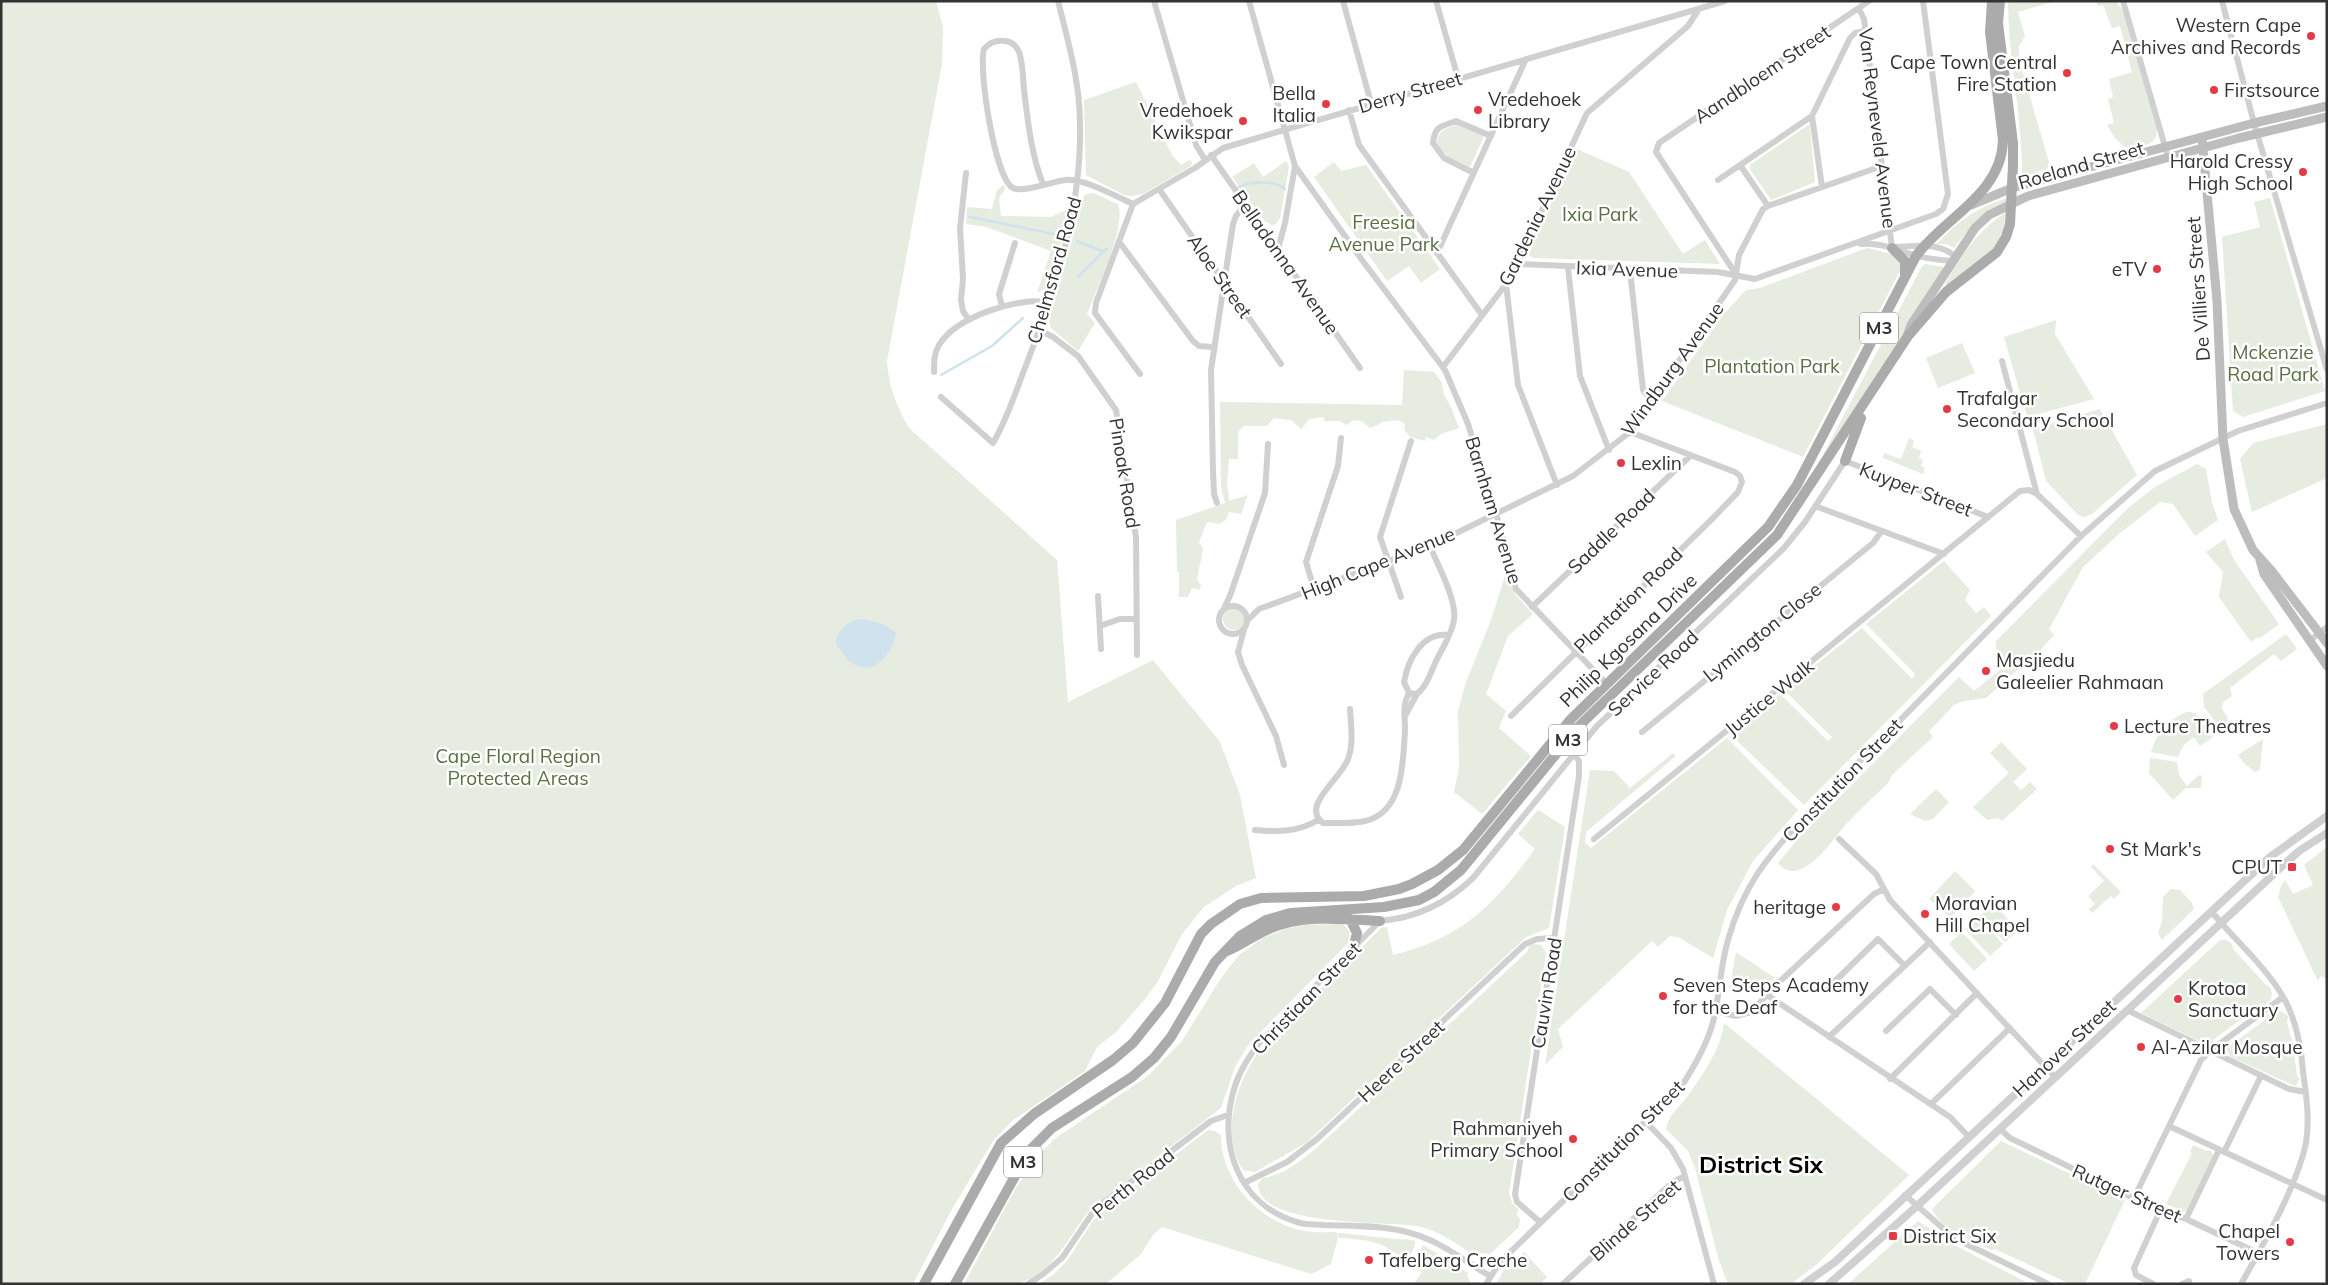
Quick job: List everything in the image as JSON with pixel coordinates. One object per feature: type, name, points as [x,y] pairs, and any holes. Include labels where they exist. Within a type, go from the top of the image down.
[{"type":"main road","name":"M3","points":[[1964,209],[1994,176],[2003,148],[1990,32],[1992,1]]},
{"type":"main road","name":"M3","points":[[1908,336],[1946,292],[1998,252],[2010,224],[2013,143],[1998,23],[2000,1]]},
{"type":"main road","name":"Roeland Street","points":[[1964,209],[1997,193],[2254,123],[2327,106]]},
{"type":"main road","name":"Roeland Street","points":[[1908,336],[1911,325],[1954,259],[1981,222],[2011,203],[2028,196],[2168,157],[2327,117]]},
{"type":"main road","name":"De Villiers Street","points":[[2202,138],[2216,301],[2223,439],[2234,509],[2247,538],[2260,560]]},
{"type":"main road","name":"Philip Kgosana Drive","points":[[924,1284],[1001,1144],[1034,1114],[1113,1060],[1132,1043],[1165,1003],[1201,934],[1211,924],[1240,904],[1261,898],[1364,896],[1412,884],[1438,870],[1472,840],[1571,719],[1606,683],[1753,544],[1784,506],[1811,460],[1916,256],[1948,222],[1964,209]]},
{"type":"main road","points":[[1892,248],[1905,261],[1905,277]]},
{"type":"main road","name":"Philip Kgosana Drive","points":[[955,1284],[1029,1151],[1052,1128],[1132,1077],[1154,1058],[1171,1037],[1210,971],[1222,954],[1240,936],[1252,927],[1279,916],[1304,911],[1384,907],[1419,900],[1448,882],[1472,858],[1579,726],[1777,535],[1908,336]]},
{"type":"main road","points":[[1845,461],[1849,446],[1872,392]]},
{"type":"main road","points":[[2260,560],[2323,630],[2327,643]]},
{"type":"main road","points":[[2260,560],[2264,574],[2327,666]]},
{"type":"main road","points":[[1222,954],[1268,929],[1288,922],[1316,919],[1380,921]]},
{"type":"main road","points":[[1350,919],[1356,934],[1353,949]]},
{"type":"street","name":"Chelmsford Road","points":[[941,397],[994,443],[1002,427],[1039,330],[1071,225],[1078,181],[1079,100],[1074,66],[1058,1]]},
{"type":"street","points":[[1154,1],[1196,145],[1205,160]]},
{"type":"street","points":[[1250,1],[1295,166],[1285,223],[1278,249]]},
{"type":"street","points":[[1343,1],[1372,104]]},
{"type":"street","points":[[1436,1],[1458,78]]},
{"type":"street","name":"Derry Street","points":[[1133,204],[1232,144],[1725,1]]},
{"type":"street","name":"Aandbloem Street","points":[[1737,276],[1656,152],[1656,147],[1659,143],[1869,1]]},
{"type":"street","name":"Ixia Avenue","points":[[1517,264],[1568,268],[1718,272],[1760,278],[1936,214],[1943,209],[1948,194],[1923,1]]},
{"type":"street","points":[[2123,1],[2168,157]]},
{"type":"street","points":[[2222,1],[2254,123],[2327,370]]},
{"type":"street","name":"Gardenia Avenue","points":[[1443,367],[1506,284],[1587,113],[1688,26],[1699,9]]},
{"type":"street","name":"Van Reyneveld Avenue","points":[[1858,9],[1863,17],[1865,31],[1892,248]]},
{"type":"street","points":[[1718,180],[1812,116],[1850,38],[1855,33],[1865,31]]},
{"type":"street","points":[[1043,184],[1030,141],[1019,53],[1009,42],[1000,40],[992,42],[984,49],[982,68],[990,120],[1004,177],[1008,184],[1018,190],[1026,190],[1043,184],[1068,180],[1078,181],[1133,204],[1096,303],[1095,313],[1140,374]]},
{"type":"street","points":[[1437,253],[1526,60]]},
{"type":"street","points":[[1350,110],[1359,145],[1482,315]]},
{"type":"street","points":[[1812,116],[1822,187]]},
{"type":"street","points":[[1474,173],[1444,158],[1433,143],[1434,132],[1440,127],[1459,122],[1491,136]]},
{"type":"street","name":"Belladonna Avenue","points":[[1211,155],[1360,368]]},
{"type":"street","points":[[1740,164],[1768,206]]},
{"type":"street","name":"Barnham Avenue","points":[[1295,166],[1424,344],[1443,367],[1465,415],[1496,513],[1516,589],[1606,683]]},
{"type":"street","points":[[1737,276],[1739,255],[1762,212],[1768,206],[1882,166]]},
{"type":"street","points":[[966,173],[960,228],[963,279],[961,300],[963,312],[969,320]]},
{"type":"street","name":"Aloe Street","points":[[1159,189],[1281,364]]},
{"type":"street","points":[[1217,503],[1214,494],[1211,403],[1213,347],[1233,224],[1236,216],[1245,204]]},
{"type":"street","points":[[1002,306],[999,294],[1015,243]]},
{"type":"street","points":[[1120,243],[1193,342],[1199,346],[1213,347]]},
{"type":"street","points":[[1856,244],[1871,243],[1916,256],[1954,259]]},
{"type":"street","points":[[1892,248],[1924,246],[1942,248],[1954,259]]},
{"type":"street","points":[[1568,268],[1580,376],[1609,450]]},
{"type":"street","points":[[1630,270],[1642,390],[1652,402]]},
{"type":"street","name":"Windburg Avenue","points":[[1496,513],[1573,476],[1630,432],[1737,276]]},
{"type":"street","points":[[1506,284],[1518,385],[1557,485]]},
{"type":"street","points":[[934,372],[935,354],[942,341],[969,320],[1002,306],[1035,300],[1048,302]]},
{"type":"street","name":"Pinoak Road","points":[[1039,330],[1053,336],[1078,356],[1116,410],[1136,537],[1137,655]]},
{"type":"street","points":[[2002,361],[2037,494],[2082,536]]},
{"type":"street","name":"Constitution Street","points":[[1490,1276],[1500,1262],[1540,1222],[1681,1087],[1693,1068],[1710,1030],[1715,1011],[1720,971],[1730,931],[1748,887],[1764,861],[1806,816],[2082,536],[2155,471],[2238,431],[2327,404]]},
{"type":"street","points":[[1630,432],[1690,456]]},
{"type":"street","points":[[1314,589],[1306,562],[1338,466],[1341,438]]},
{"type":"street","points":[[1401,597],[1380,537],[1411,441]]},
{"type":"street","points":[[1240,641],[1233,634],[1223,630],[1220,625],[1220,613],[1232,593],[1265,493],[1268,444]]},
{"type":"street","name":"Plantation Road","points":[[1511,716],[1738,492],[1742,482],[1740,476],[1735,472],[1690,456]]},
{"type":"street","name":"Saddle Road","points":[[1532,607],[1690,456]]},
{"type":"street","name":"Kuyper Street","points":[[1845,461],[1988,517],[2020,491],[2029,490],[2037,494]]},
{"type":"street","name":"Service Road","points":[[1380,921],[1402,918],[1425,910],[1444,902],[1464,886],[1506,840],[1596,727],[1772,561],[1798,532],[1845,461]]},
{"type":"street","points":[[1815,506],[1944,554]]},
{"type":"street","name":"High Cape Avenue","points":[[1248,620],[1259,609],[1430,546],[1496,513]]},
{"type":"street","name":"Justice Walk","points":[[1594,839],[1988,517]]},
{"type":"street","name":"Lymington Close","points":[[1642,732],[1873,543],[1881,532]]},
{"type":"street","points":[[1405,716],[1417,694],[1425,685],[1454,619],[1454,609],[1430,546]]},
{"type":"street","points":[[1232,593],[1248,620],[1238,652],[1242,665],[1276,736],[1284,765]]},
{"type":"street","points":[[1098,596],[1101,649]]},
{"type":"street","points":[[1224,609],[1239,607]]},
{"type":"street","name":"High Cape Avenue","points":[[1239,607],[1259,609]]},
{"type":"street","points":[[1100,626],[1120,619],[1136,619]]},
{"type":"street","points":[[1233,634],[1244,630]]},
{"type":"street","points":[[2309,641],[2323,630]]},
{"type":"street","points":[[1409,693],[1404,682],[1419,646],[1441,635],[1448,636]]},
{"type":"street","points":[[1409,693],[1417,694]]},
{"type":"street","points":[[1350,709],[1351,748],[1343,770],[1316,803],[1314,809],[1318,820],[1322,823],[1364,821],[1380,814],[1386,807],[1397,790],[1403,771],[1405,716],[1403,704],[1409,693]]},
{"type":"street","name":"Cauvin Road","points":[[1540,1222],[1517,1202],[1515,1194],[1579,776],[1579,762],[1574,754]]},
{"type":"street","name":"Hanover Street","points":[[1804,1284],[1836,1262],[2270,857],[2327,816]]},
{"type":"street","points":[[1255,830],[1293,829],[1318,820]]},
{"type":"street","name":"Hanover Street","points":[[1829,1284],[1916,1207],[2299,851],[2327,833]]},
{"type":"street","points":[[1840,839],[1876,874],[1890,900],[2055,1077]]},
{"type":"street","points":[[1715,1011],[1742,1016],[1751,1012],[1874,894],[1884,889]]},
{"type":"street","points":[[2211,911],[2274,983],[2283,997],[2294,1022],[2301,1051],[2308,1109],[2306,1141],[2291,1184],[2242,1283]]},
{"type":"street","name":"Christiaan Street","points":[[1380,921],[1259,1043],[1245,1064],[1235,1086],[1228,1115],[1228,1140],[1231,1159],[1244,1184],[1256,1198],[1271,1210],[1300,1223],[1401,1230],[1437,1241],[1490,1276]]},
{"type":"street","name":"Heere Street","points":[[1244,1184],[1287,1162],[1306,1148],[1525,944],[1537,939],[1554,938]]},
{"type":"street","points":[[1824,991],[1878,939],[1905,966]]},
{"type":"street","points":[[1830,1037],[1930,942]]},
{"type":"street","points":[[1886,1030],[1930,989],[1956,1014]]},
{"type":"street","points":[[1890,1079],[1978,993]]},
{"type":"street","points":[[1767,995],[1890,1079],[1950,1117],[1968,1137]]},
{"type":"street","points":[[2134,1198],[2201,1060],[2210,1051],[2283,997]]},
{"type":"street","points":[[2127,1010],[2289,1090],[2306,1092]]},
{"type":"street","points":[[1931,1104],[2010,1028]]},
{"type":"street","points":[[2186,1219],[2261,1076]]},
{"type":"street","name":"Perth Road","points":[[1028,1284],[1044,1274],[1062,1258],[1096,1208],[1211,1121],[1228,1115]]},
{"type":"street","points":[[1646,1122],[1678,1157],[1686,1176],[1714,1284]]},
{"type":"street","points":[[2169,1126],[2327,1200]]},
{"type":"street","name":"Rutger Street","points":[[2000,1128],[2010,1138],[2160,1211],[2186,1219],[2258,1253]]},
{"type":"street","name":"Blinde Street","points":[[1563,1284],[1673,1182],[1686,1176]]},
{"type":"street","points":[[1905,1196],[1954,1238],[2048,1284]]},
{"type":"street","points":[[2152,1284],[2136,1275],[2134,1268],[2160,1211]]},
{"type":"street","points":[[1486,1284],[1490,1276]]},
{"type":"street","points":[[2182,1284],[2189,1281]]},
{"type":"green space","name":"Cape Floral Region Protected Areas","points":[[1,1],[936,1],[943,27],[942,64],[887,361],[894,396],[909,428],[1057,560],[1068,702],[1153,660],[1220,742],[1240,795],[1256,878],[1236,886],[1204,907],[1182,934],[1158,981],[1146,998],[1116,1032],[1097,1047],[1085,1071],[1013,1120],[993,1141],[952,1209],[913,1284],[1,1284]]},
{"type":"green space","points":[[2008,1],[2056,1],[2018,12],[2025,36],[2019,46],[2019,59],[2049,162],[2047,169],[2022,177],[2022,155],[2010,45]]},
{"type":"green space","points":[[2097,1],[2116,1],[2123,11],[2157,127],[2155,139],[2142,146],[2125,147],[2115,138],[2107,125],[2114,123],[2108,99],[2113,97],[2109,79],[2132,72],[2120,26],[2112,28],[2103,5],[2097,6]]},
{"type":"green space","points":[[1136,82],[1172,155],[1181,165],[1190,160],[1192,162],[1191,166],[1143,194],[1132,196],[1124,195],[1086,175],[1084,100]]},
{"type":"green space","points":[[1460,124],[1484,136],[1470,167],[1448,157],[1437,144],[1441,132]]},
{"type":"green space","points":[[1810,125],[1815,182],[1771,200],[1750,169],[1750,165]]},
{"type":"green space","name":"Ixia Park","points":[[1577,149],[1629,172],[1683,254],[1705,240],[1720,264],[1533,258],[1529,255],[1529,251]]},
{"type":"green space","points":[[1286,161],[1289,167],[1280,218],[1276,224],[1272,225],[1265,221],[1232,177],[1254,163],[1263,177]]},
{"type":"green space","name":"Freesia Avenue Park","points":[[1334,162],[1341,171],[1366,165],[1440,269],[1421,283],[1409,266],[1387,281],[1314,177]]},
{"type":"green space","points":[[1003,185],[1006,188],[999,198],[1001,216],[1051,217],[1070,208],[1050,284],[1037,293],[1051,251],[987,227],[966,224],[967,207],[992,209],[997,190]]},
{"type":"green space","points":[[2040,190],[2013,199],[1991,210],[1973,225],[1954,248],[1946,244],[1937,244],[1960,222],[1984,207],[2010,197]]},
{"type":"green space","points":[[1093,193],[1118,204],[1120,214],[1115,242],[1087,314],[1095,323],[1078,351],[1051,328],[1049,322],[1077,222],[1081,200],[1086,194]]},
{"type":"green space","name":"Mckenzie Road Park","points":[[2270,198],[2325,391],[2243,417],[2233,411],[2222,237],[2260,227],[2254,202]]},
{"type":"green space","points":[[2005,213],[2004,226],[1994,248],[1978,264],[1947,286],[1945,284],[1970,245],[1986,228]]},
{"type":"green space","name":"Plantation Park","points":[[1867,248],[1896,255],[1901,260],[1901,269],[1803,457],[1662,401],[1724,314],[1746,290],[1760,288]]},
{"type":"green space","points":[[1925,264],[1944,267],[1898,344],[1814,472],[1921,268]]},
{"type":"green space","points":[[2056,320],[2055,334],[2094,399],[2027,417],[2004,337]]},
{"type":"green space","points":[[1962,343],[1975,373],[1938,388],[1926,358]]},
{"type":"green space","points":[[1404,370],[1434,372],[1442,383],[1444,395],[1459,428],[1441,434],[1434,440],[1426,437],[1425,441],[1410,437],[1404,429],[1405,424],[1399,420],[1381,422],[1370,428],[1362,421],[1353,420],[1347,425],[1339,421],[1324,421],[1324,417],[1310,419],[1301,429],[1291,420],[1274,418],[1267,426],[1244,426],[1238,432],[1238,459],[1229,459],[1227,482],[1229,501],[1248,495],[1241,514],[1229,512],[1226,520],[1219,524],[1207,522],[1199,542],[1203,549],[1197,579],[1201,586],[1199,590],[1192,588],[1188,597],[1179,597],[1176,520],[1225,503],[1221,486],[1220,402],[1402,405]]},
{"type":"green space","points":[[2100,409],[2137,475],[2092,514],[2085,517],[2078,515],[2046,481],[2033,429]]},
{"type":"green space","points":[[2327,424],[2327,478],[2252,512],[2240,459],[2253,443]]},
{"type":"green space","points":[[1909,438],[1914,441],[1912,447],[1921,451],[1919,458],[1923,460],[1921,466],[1925,468],[1923,474],[1883,458],[1884,453],[1901,459]]},
{"type":"green space","points":[[2197,464],[2206,469],[2212,503],[2218,520],[2195,536],[2173,504],[2160,502],[2120,533],[2083,567],[2049,629],[2054,635],[2033,658],[2004,659],[1996,648],[1996,641],[2128,508],[2155,487]]},
{"type":"green space","points":[[2225,539],[2234,560],[2279,624],[2260,638],[2256,638],[2251,642],[2219,597],[2223,572],[2206,552]]},
{"type":"green space","points":[[1944,561],[1970,590],[1965,600],[1976,613],[1984,607],[1991,616],[1804,805],[1730,734],[1780,694],[1828,741],[1832,737],[1784,690],[1862,628],[1912,679],[1915,674],[1866,624]]},
{"type":"green space","points":[[1505,576],[1508,576],[1515,594],[1533,614],[1508,636],[1486,694],[1506,711],[1499,728],[1531,756],[1482,814],[1454,792],[1459,767],[1458,711],[1466,682],[1490,623]]},
{"type":"green space","points":[[1234,608],[1242,611],[1245,619],[1242,627],[1234,630],[1226,627],[1223,619],[1226,611]]},
{"type":"green space","points":[[2286,634],[2297,649],[2281,661],[2274,654],[2230,688],[2232,696],[2223,702],[2222,709],[2228,718],[2224,728],[2221,729],[2204,707],[2203,694]]},
{"type":"green space","points":[[2003,661],[2027,661],[1986,698],[1964,701],[1954,705],[1929,731],[1933,737],[1892,775],[1888,783],[1849,821],[1817,858],[1797,871],[1787,870],[1778,863],[1797,840],[1959,677],[1974,691],[2006,665]]},
{"type":"green space","points":[[2186,712],[2195,713],[2213,737],[2200,746],[2194,737],[2183,746],[2178,757],[2151,752],[2156,739],[2168,723]]},
{"type":"green space","points":[[1727,738],[1798,810],[1753,861],[1727,910],[1713,958],[1678,937],[1670,936],[1658,947],[1652,941],[1558,1029],[1563,1047],[1545,1065],[1590,770],[1614,771],[1630,788],[1673,753],[1676,756],[1586,832],[1585,843],[1591,848]]},
{"type":"green space","points":[[2263,739],[2260,770],[2255,772],[2238,755]]},
{"type":"green space","points":[[2001,742],[2027,769],[2013,782],[2021,790],[2030,782],[2037,789],[2002,821],[1998,818],[1987,820],[1973,807],[2009,773],[1990,753]]},
{"type":"green space","points":[[2150,758],[2177,762],[2179,775],[2187,786],[2199,775],[2202,776],[2201,788],[2186,788],[2173,800],[2149,773]]},
{"type":"green space","points":[[1936,789],[1949,802],[1933,819],[1925,821],[1910,814]]},
{"type":"green space","points":[[1538,810],[1565,827],[1549,928],[1526,937],[1306,1143],[1255,1172],[1243,1170],[1236,1156],[1233,1141],[1234,1109],[1244,1078],[1259,1051],[1381,928],[1387,927],[1393,955],[1418,948],[1439,939],[1475,917],[1491,903],[1535,849],[1518,834]]},
{"type":"green space","points":[[2327,847],[2327,979],[2321,976],[2318,981],[2278,897],[2285,880],[2293,894],[2313,885],[2304,865]]},
{"type":"green space","points":[[2093,864],[2121,892],[2114,899],[2111,896],[2092,913],[2089,909],[2095,904],[2088,896],[2104,881],[2091,867]]},
{"type":"green space","points":[[1955,871],[1975,891],[1950,918],[1929,899]]},
{"type":"green space","points":[[2171,889],[2180,890],[2192,903],[2194,909],[2162,940],[2158,933],[2162,922],[2163,897]]},
{"type":"green space","points":[[1993,903],[2018,930],[2005,942],[1980,916]]},
{"type":"green space","points":[[1978,917],[2003,944],[1990,956],[1965,929]]},
{"type":"green space","points":[[1343,924],[1350,932],[1348,943],[1248,1045],[1235,1067],[1221,1108],[1093,1206],[1061,1250],[1043,1270],[1032,1277],[1014,1284],[964,1284],[1017,1186],[1037,1156],[1057,1137],[1148,1076],[1182,1041],[1221,978],[1239,955],[1263,938],[1285,929],[1305,925]]},
{"type":"green space","points":[[1962,932],[1987,959],[1974,971],[1949,944]]},
{"type":"green space","points":[[2220,940],[2226,940],[2232,944],[2234,950],[2270,987],[2271,999],[2261,1008],[2257,1007],[2213,1040],[2212,1044],[2207,1045],[2141,1013]]},
{"type":"green space","points":[[1533,944],[1541,945],[1546,953],[1509,1193],[1512,1203],[1519,1210],[1516,1214],[1520,1218],[1519,1227],[1490,1254],[1478,1253],[1475,1256],[1447,1238],[1425,1228],[1301,1215],[1279,1208],[1264,1199],[1258,1185],[1262,1178],[1286,1170],[1316,1148],[1528,951],[1529,946]]},
{"type":"green space","points":[[1736,952],[1775,978],[1760,991],[1730,987]]},
{"type":"green space","points":[[2276,1010],[2288,1016],[2287,1022],[2293,1044],[2297,1076],[2300,1079],[2295,1086],[2231,1057],[2226,1049],[2227,1044],[2232,1044],[2264,1021],[2265,1016]]},
{"type":"green space","points":[[1724,1023],[1909,1175],[1817,1264],[1791,1284],[1728,1284],[1719,1261],[1695,1168],[1688,1151],[1666,1129],[1671,1116],[1687,1097],[1710,1062],[1719,1043]]},
{"type":"green space","points":[[1208,1130],[1215,1131],[1221,1135],[1228,1169],[1246,1198],[1259,1210],[1288,1227],[1309,1232],[1336,1232],[1338,1238],[1331,1264],[1311,1274],[1162,1227],[1153,1235],[1141,1254],[1106,1284],[1039,1284],[1053,1275],[1067,1261],[1093,1221],[1109,1206]]},
{"type":"green space","points":[[2001,1141],[2125,1200],[2085,1284],[2070,1284],[1995,1249],[1991,1250],[1966,1238],[1950,1229],[1937,1217],[1932,1209]]},
{"type":"green space","points":[[2193,1145],[2206,1151],[2210,1150],[2213,1158],[2188,1210],[2181,1213],[2177,1212],[2176,1208],[2166,1204],[2192,1153],[2190,1152]]},
{"type":"green space","points":[[1918,1221],[1952,1244],[2030,1284],[1848,1284]]},
{"type":"green space","points":[[1337,1233],[1406,1239],[1415,1241],[1415,1244],[1408,1262],[1376,1243],[1339,1238]]},
{"type":"green space","points":[[1423,1245],[1468,1273],[1471,1284],[1414,1284],[1422,1272],[1413,1264]]},
{"type":"green space","points":[[1524,1252],[1547,1277],[1540,1284],[1496,1284],[1504,1270]]},
{"type":"water","points":[[860,619],[890,628],[896,634],[887,654],[882,660],[870,667],[855,665],[836,645],[838,635],[846,624]]},
{"type":"waterway","points":[[1239,187],[1263,182],[1275,184],[1285,189]]},
{"type":"waterway","points":[[970,217],[1054,234]]},
{"type":"waterway","points":[[1077,241],[1102,251]]},
{"type":"waterway","points":[[1078,277],[1107,248]]},
{"type":"waterway","points":[[941,375],[992,346],[1023,318]]},
{"type":"place","name":"Western Cape Archives and Records","points":[[2311,36]]},
{"type":"place","name":"Cape Town Central Fire Station","points":[[2067,73]]},
{"type":"place","name":"Firstsource","points":[[2214,90]]},
{"type":"place","name":"Bella Italia","points":[[1326,104]]},
{"type":"place","name":"Vredehoek Library","points":[[1478,110]]},
{"type":"place","name":"Vredehoek Kwikspar","points":[[1243,121]]},
{"type":"place","name":"Harold Cressy High School","points":[[2303,172]]},
{"type":"place","name":"eTV","points":[[2157,269]]},
{"type":"place","name":"Trafalgar Secondary School","points":[[1947,409]]},
{"type":"place","name":"Lexlin","points":[[1621,463]]},
{"type":"place","name":"Masjiedu Galeelier Rahmaan","points":[[1986,671]]},
{"type":"place","name":"Lecture Theatres","points":[[2114,726]]},
{"type":"place","name":"St Mark's","points":[[2110,849]]},
{"type":"place","name":"CPUT","points":[[2292,867]]},
{"type":"place","name":"heritage","points":[[1836,907]]},
{"type":"place","name":"Moravian Hill Chapel","points":[[1925,914]]},
{"type":"place","name":"Seven Steps Academy for the Deaf","points":[[1663,996]]},
{"type":"place","name":"Krotoa Sanctuary","points":[[2178,999]]},
{"type":"place","name":"Al-Azilar Mosque","points":[[2141,1047]]},
{"type":"place","name":"Rahmaniyeh Primary School","points":[[1573,1139]]},
{"type":"place","name":"District Six","points":[[1893,1236]]},
{"type":"place","name":"Chapel Towers","points":[[2290,1242]]},
{"type":"place","name":"Tafelberg Creche","points":[[1369,1260]]},
{"type":"district","name":"District Six","points":[[1761,1165]]}]
